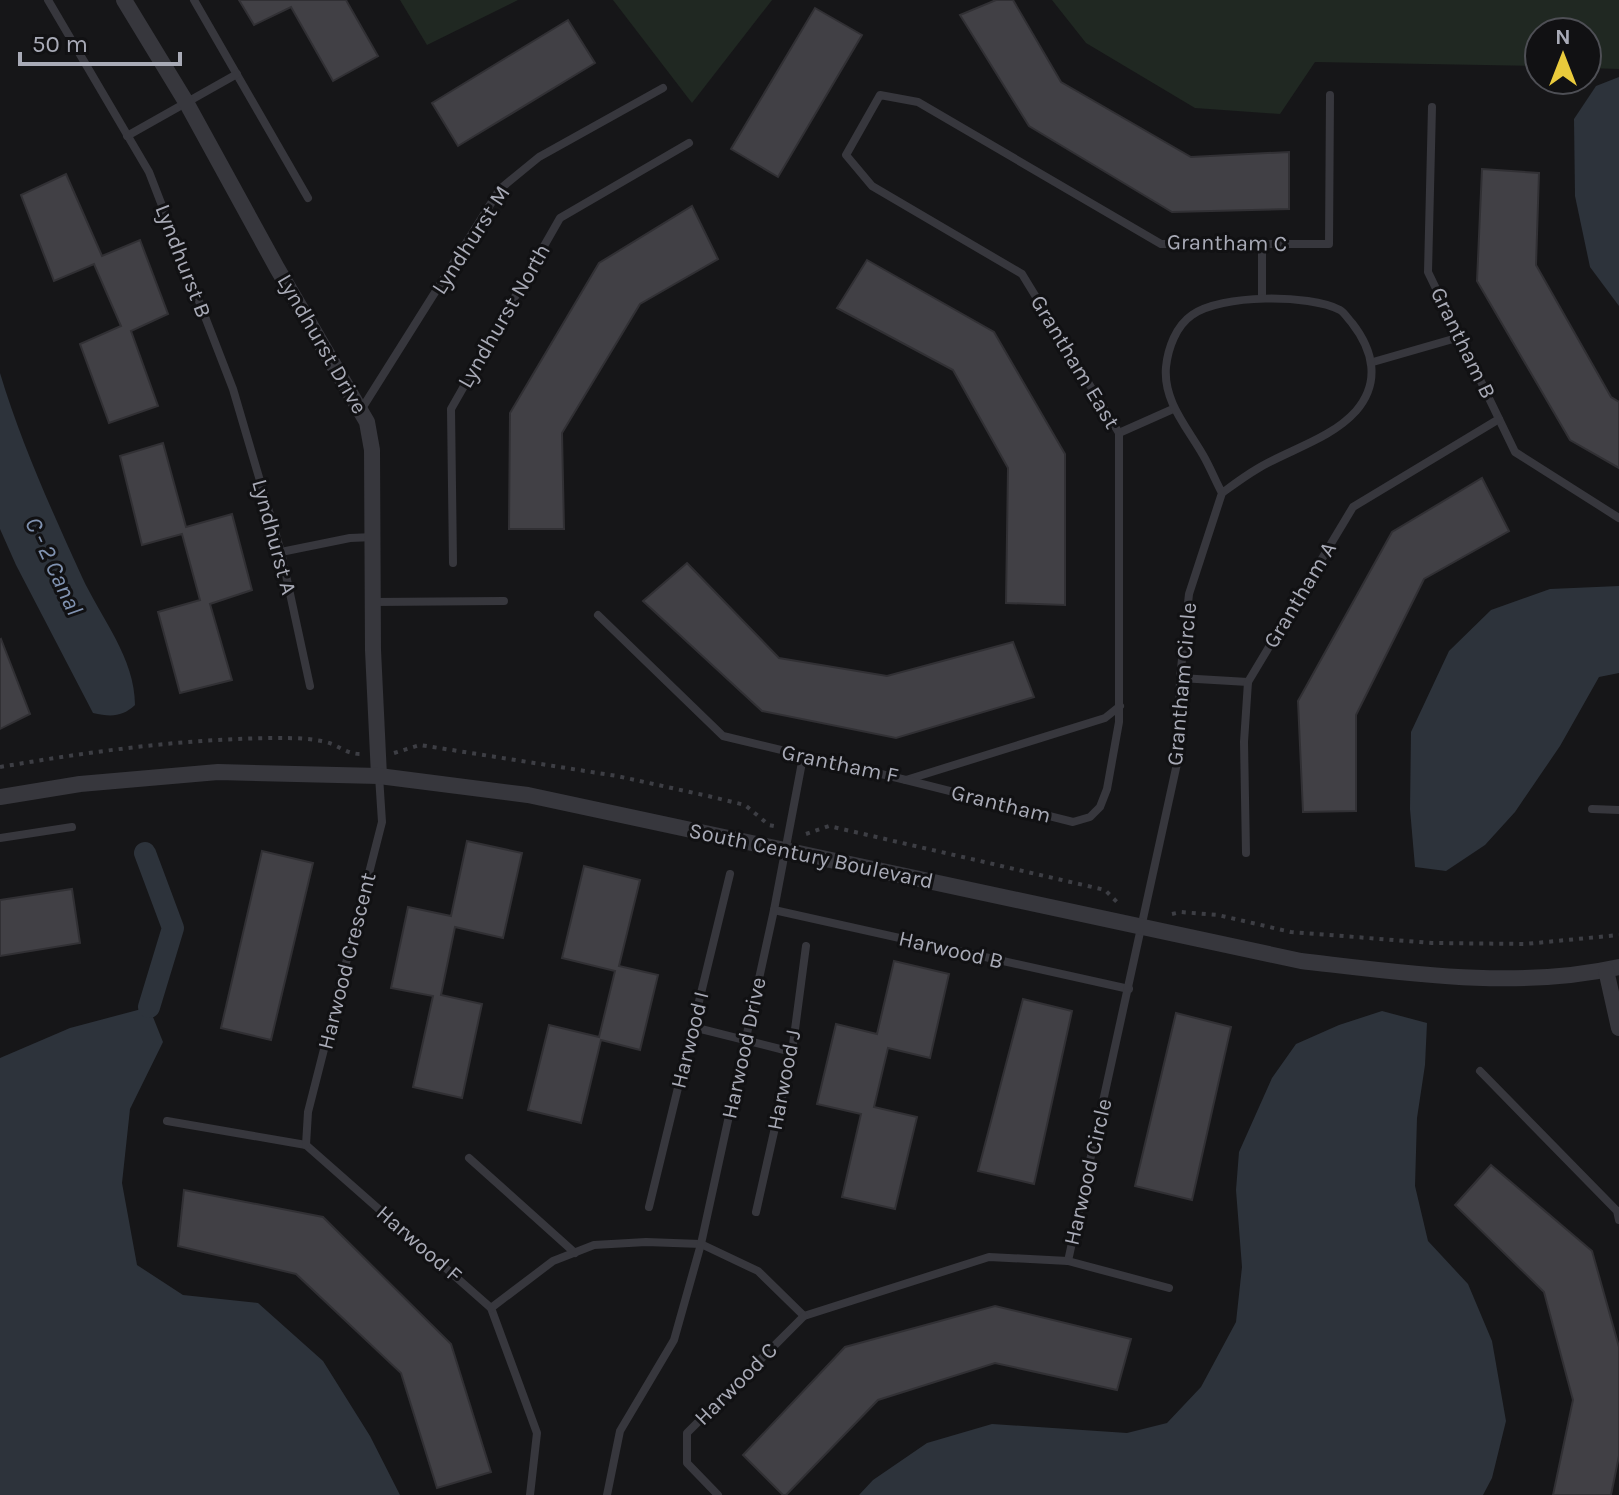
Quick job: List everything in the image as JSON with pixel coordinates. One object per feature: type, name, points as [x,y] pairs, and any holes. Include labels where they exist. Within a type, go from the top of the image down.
[{"type":"street","name":"Lyndhurst Drive","points":[[124,0],[186,102],[277,268],[361,410],[371,435],[373,650],[379,776]]},
{"type":"street","name":"South Century Boulevard","points":[[0,797],[80,784],[218,772],[379,776],[528,795],[1301,961],[1423,975],[1522,978],[1613,968]]},
{"type":"street","points":[[1613,968],[1619,1028]]},
{"type":"lane","name":"Lyndhurst B","points":[[48,0],[149,172],[233,389]]},
{"type":"lane","points":[[194,0],[308,198]]},
{"type":"lane","points":[[127,136],[237,74]]},
{"type":"lane","name":"Lyndhurst M","points":[[361,410],[500,189],[539,157],[663,88]]},
{"type":"lane","name":"Grantham East","points":[[918,102],[880,95],[846,155],[872,186],[1022,274],[1119,433],[1119,722]]},
{"type":"lane","name":"Grantham C","points":[[918,102],[1161,244],[1329,244],[1330,95]]},
{"type":"lane","name":"Grantham B","points":[[1432,107],[1428,272],[1515,452],[1619,518]]},
{"type":"lane","name":"Lyndhurst North","points":[[453,563],[451,409],[560,218],[689,143]]},
{"type":"lane","points":[[1262,244],[1262,298]]},
{"type":"lane","points":[[1262,298],[1306,301],[1341,310],[1363,338],[1373,362],[1368,388],[1357,410],[1340,424],[1256,469],[1222,493],[1203,455],[1173,409],[1166,369],[1173,336],[1191,315],[1221,302],[1262,298]]},
{"type":"lane","points":[[1373,362],[1460,337]]},
{"type":"lane","name":"Lyndhurst A","points":[[233,389],[281,552],[310,686]]},
{"type":"lane","points":[[1119,433],[1173,409]]},
{"type":"lane","name":"Grantham A","points":[[1246,853],[1244,742],[1248,682],[1353,507],[1499,419]]},
{"type":"lane","name":"Grantham Circle","points":[[1143,926],[1178,759],[1180,678],[1189,594],[1222,493]]},
{"type":"lane","points":[[281,552],[350,538],[374,537]]},
{"type":"lane","points":[[373,602],[504,601]]},
{"type":"lane","name":"Grantham F","points":[[598,615],[723,736],[906,780],[1105,718],[1120,706]]},
{"type":"lane","points":[[1180,678],[1248,682]]},
{"type":"lane","name":"Grantham","points":[[906,780],[1073,822],[1090,817],[1100,807],[1107,789],[1119,722]]},
{"type":"lane","name":"Harwood Drive","points":[[607,1495],[620,1431],[674,1340],[701,1244],[774,910],[803,757]]},
{"type":"lane","name":"Harwood Crescent","points":[[306,1145],[308,1112],[382,822],[379,776]]},
{"type":"lane","points":[[1592,809],[1619,810]]},
{"type":"lane","points":[[0,838],[72,827]]},
{"type":"lane","name":"Harwood I","points":[[649,1207],[730,874]]},
{"type":"lane","name":"Harwood B","points":[[774,910],[1129,989]]},
{"type":"lane","name":"Harwood Circle","points":[[804,1316],[989,1257],[1068,1261],[1143,926]]},
{"type":"lane","name":"Harwood J","points":[[756,1212],[792,1052],[806,946]]},
{"type":"lane","points":[[693,1027],[792,1052]]},
{"type":"lane","points":[[1480,1071],[1617,1211],[1619,1220]]},
{"type":"lane","points":[[167,1121],[306,1145]]},
{"type":"lane","name":"Harwood F","points":[[306,1145],[491,1308],[537,1433],[530,1495]]},
{"type":"lane","points":[[469,1158],[575,1253]]},
{"type":"lane","points":[[491,1308],[553,1261],[594,1245],[646,1242],[701,1244],[758,1271],[804,1316]]},
{"type":"lane","points":[[1068,1261],[1169,1288]]},
{"type":"lane","name":"Harwood C","points":[[718,1495],[687,1463],[687,1433],[804,1316]]},
{"type":"path","points":[[0,767],[106,751],[285,738],[330,743],[349,754]]},
{"type":"path","points":[[394,752],[420,745],[617,776],[745,805],[769,825]]},
{"type":"path","points":[[808,835],[829,826],[985,860],[1105,890],[1118,903]]},
{"type":"path","points":[[1169,915],[1181,912],[1218,915],[1291,932],[1432,943],[1525,944],[1619,935]]},
{"type":"shaded area","points":[[400,0],[518,0],[427,45]]},
{"type":"shaded area","points":[[613,0],[772,0],[692,103]]},
{"type":"shaded area","points":[[1052,0],[1619,0],[1619,69],[1603,68],[1603,16],[1523,16],[1523,66],[1315,62],[1280,114],[1195,108],[1086,43]]},
{"type":"water","points":[[1619,77],[1619,306],[1590,267],[1575,196],[1574,119],[1589,96],[1603,96],[1603,83]]},
{"type":"water","points":[[0,373],[48,502],[129,671],[135,705],[121,714],[93,713],[0,529]]},
{"type":"water","points":[[1619,586],[1619,673],[1599,677],[1560,746],[1515,812],[1485,845],[1446,871],[1415,867],[1410,809],[1411,732],[1449,651],[1491,610],[1550,589]]},
{"type":"water","points":[[149,1007],[163,1042],[130,1109],[122,1183],[137,1265],[183,1295],[258,1303],[323,1361],[370,1436],[400,1495],[0,1495],[0,1058],[70,1028]]},
{"type":"water","points":[[1382,1011],[1427,1023],[1425,1065],[1417,1118],[1415,1186],[1428,1241],[1468,1284],[1492,1341],[1506,1421],[1492,1478],[1483,1495],[859,1495],[873,1480],[927,1443],[992,1424],[1127,1433],[1167,1423],[1201,1387],[1236,1322],[1242,1267],[1236,1190],[1239,1152],[1272,1078],[1296,1044]]},
{"type":"building","points":[[239,0],[346,0],[378,56],[333,81],[291,7],[254,25]]},
{"type":"building","points":[[996,0],[1013,0],[1061,82],[1191,157],[1289,152],[1289,209],[1172,212],[1029,126],[960,15]]},
{"type":"building","points":[[815,8],[862,35],[778,177],[731,149]]},
{"type":"building","points":[[568,20],[595,63],[458,146],[432,103]]},
{"type":"building","points":[[1482,169],[1539,173],[1536,265],[1611,397],[1619,402],[1619,468],[1570,440],[1477,281]]},
{"type":"building","points":[[66,174],[102,256],[140,240],[168,314],[131,331],[158,406],[109,423],[80,344],[121,326],[94,264],[54,281],[21,195]]},
{"type":"building","points":[[692,206],[718,259],[640,304],[562,433],[564,529],[509,529],[510,413],[599,263]]},
{"type":"building","points":[[867,260],[994,332],[1065,454],[1065,605],[1006,603],[1008,468],[953,370],[837,308]]},
{"type":"building","points":[[163,443],[186,527],[232,514],[252,590],[210,604],[232,680],[180,693],[158,612],[200,600],[182,534],[142,545],[120,456]]},
{"type":"building","points":[[1482,478],[1509,531],[1424,579],[1356,715],[1356,811],[1303,812],[1298,701],[1392,532]]},
{"type":"building","points":[[687,563],[779,658],[887,676],[1013,642],[1034,697],[896,738],[762,711],[643,601]]},
{"type":"building","points":[[0,640],[30,714],[0,729]]},
{"type":"building","points":[[467,841],[522,853],[503,938],[455,927],[441,995],[482,1004],[462,1098],[413,1087],[433,996],[391,988],[408,907],[451,916]]},
{"type":"building","points":[[262,851],[313,863],[271,1040],[221,1028]]},
{"type":"building","points":[[584,866],[640,880],[619,966],[658,975],[640,1050],[601,1040],[581,1123],[528,1110],[549,1025],[599,1037],[615,971],[562,958]]},
{"type":"building","points":[[72,889],[80,943],[0,956],[0,900]]},
{"type":"building","points":[[894,961],[949,974],[930,1058],[888,1048],[874,1107],[917,1117],[895,1209],[842,1197],[861,1114],[817,1104],[836,1024],[877,1034]]},
{"type":"building","points":[[1023,999],[1072,1011],[1034,1184],[978,1171]]},
{"type":"building","points":[[1176,1013],[1231,1027],[1192,1200],[1135,1186]]},
{"type":"building","points":[[1491,1165],[1592,1251],[1619,1347],[1619,1456],[1611,1495],[1553,1495],[1573,1400],[1544,1292],[1455,1205]]},
{"type":"building","points":[[184,1190],[323,1217],[451,1344],[491,1472],[437,1488],[401,1373],[296,1274],[178,1246]]},
{"type":"building","points":[[995,1306],[1131,1339],[1117,1390],[995,1363],[878,1400],[786,1495],[743,1455],[845,1347]]},
{"type":"waterway","name":"C - 2 Canal","points":[[145,853],[173,928],[149,1007]]}]
